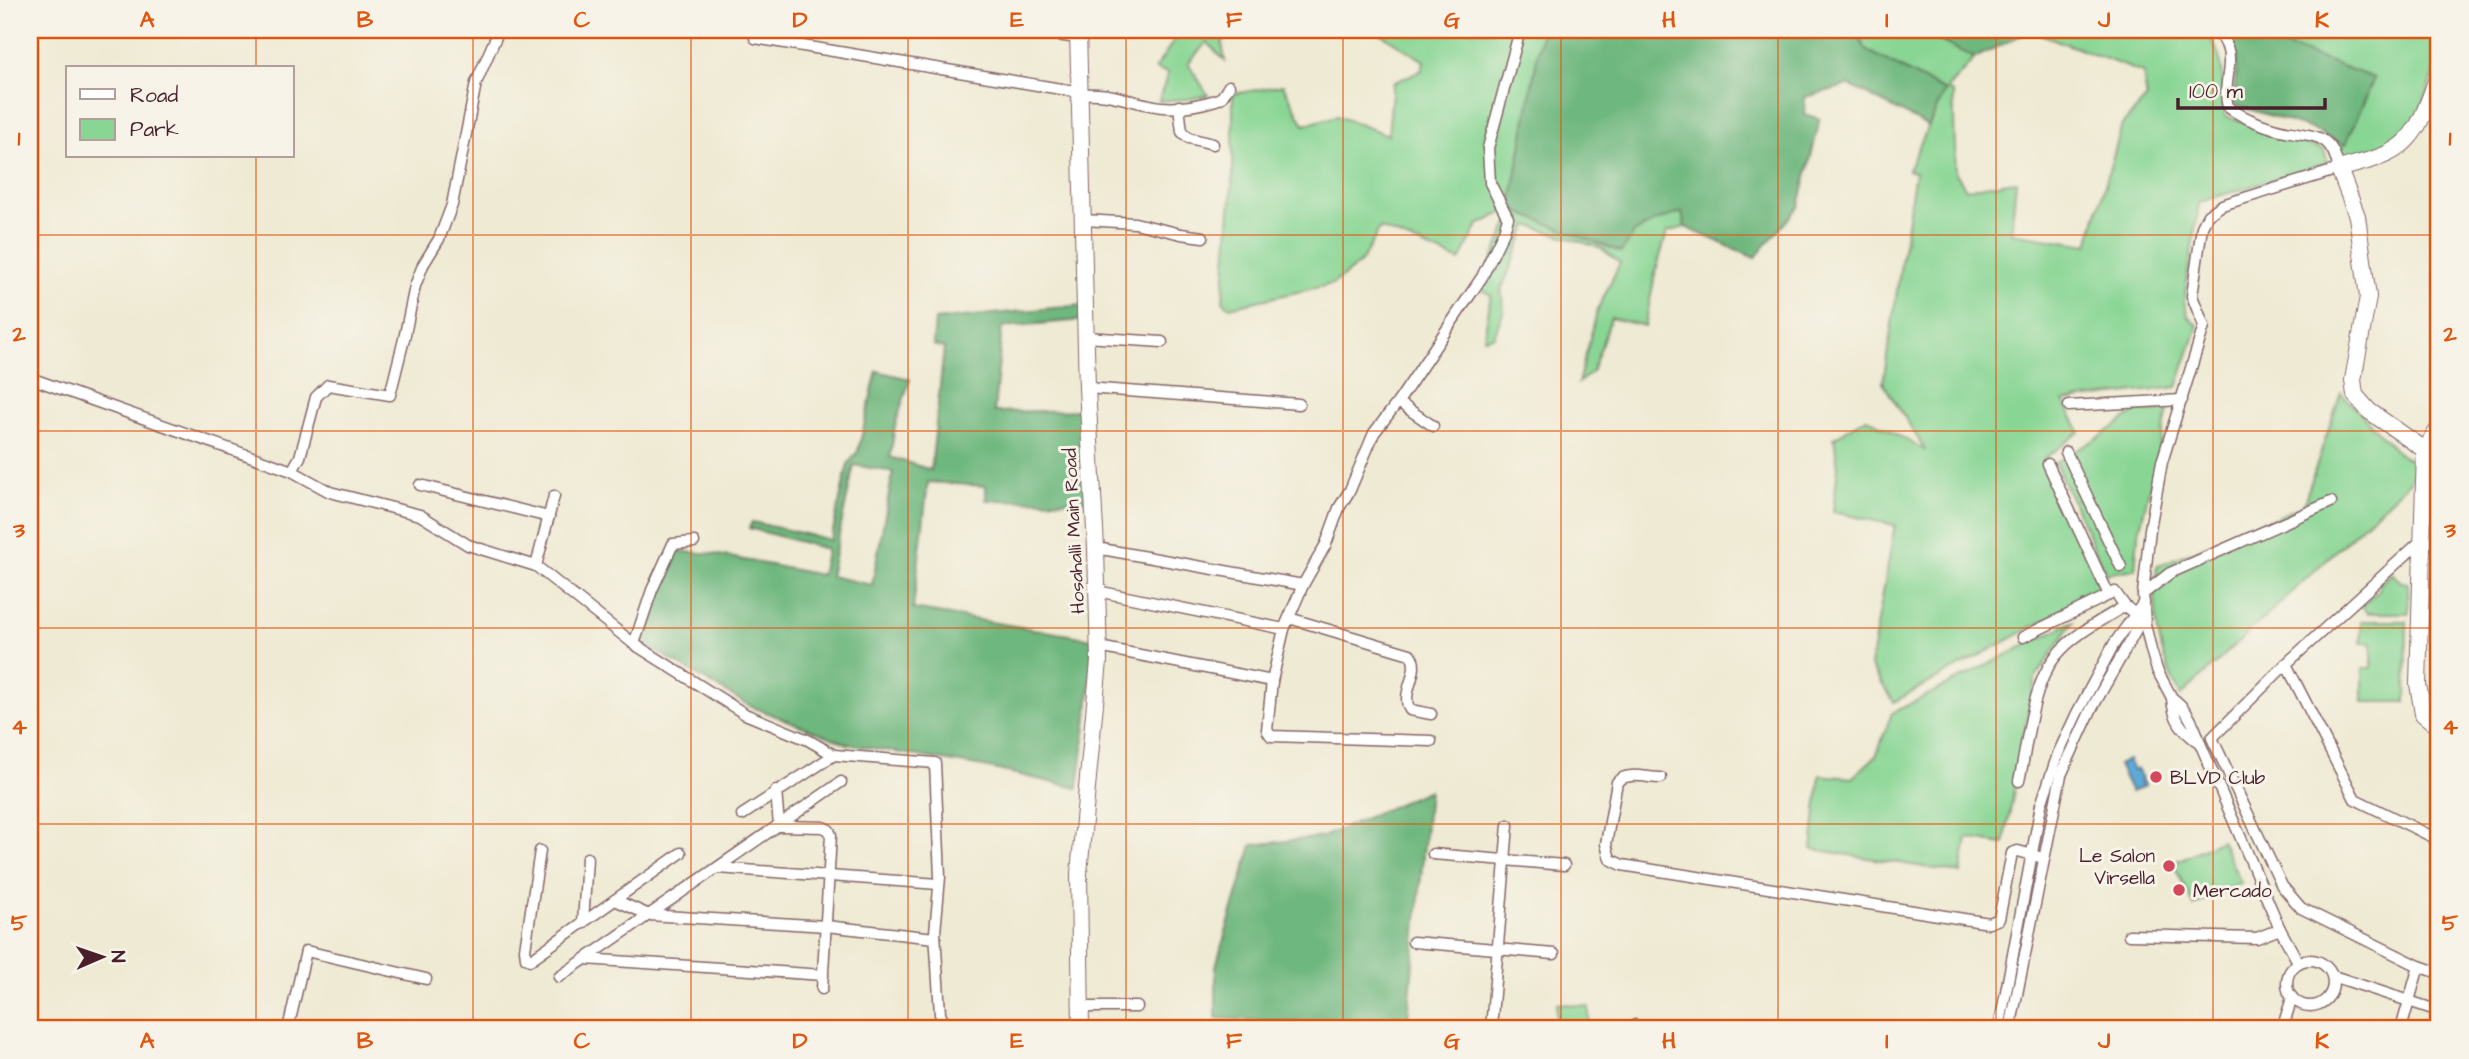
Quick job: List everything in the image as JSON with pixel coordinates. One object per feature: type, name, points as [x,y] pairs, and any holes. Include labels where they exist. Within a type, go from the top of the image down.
[{"type":"street","points":[[292,471],[300,457],[316,397],[328,385],[390,395],[415,286],[423,265],[439,239],[452,205],[477,83],[499,30]]},
{"type":"street","points":[[1025,30],[1077,34]]},
{"type":"street","points":[[1431,741],[1270,736],[1267,730],[1272,681],[1284,629],[1303,585],[1326,544],[1339,508],[1350,490],[1374,433],[1482,277],[1504,231],[1508,218],[1490,183],[1488,148],[1520,30]]},
{"type":"street","points":[[2214,30],[2225,43],[2231,63],[2226,89],[2228,107],[2236,113],[2287,132],[2315,136],[2331,147],[2357,216],[2368,297],[2353,380],[2355,395],[2369,411],[2425,450]]},
{"type":"street","name":"Hosahalli Main Road","points":[[1077,34],[1087,388],[1099,647],[1079,873],[1081,1029]]},
{"type":"street","points":[[755,38],[1079,93],[1103,93],[1150,105],[1179,106],[1216,100],[1222,97],[1229,86]]},
{"type":"street","points":[[1999,1029],[2010,966],[2061,775],[2091,710],[2134,634],[2142,605],[2150,529],[2162,462],[2204,326],[2192,296],[2202,227],[2208,215],[2222,205],[2388,154],[2409,138],[2418,126],[2439,73]]},
{"type":"street","points":[[1179,106],[1182,132],[1189,138],[1213,145]]},
{"type":"street","points":[[1084,220],[1135,223],[1203,237]]},
{"type":"street","points":[[1086,337],[1162,342]]},
{"type":"street","points":[[30,378],[292,471],[330,492],[420,515],[468,545],[536,566],[634,644],[745,714],[808,740],[834,755],[935,763],[939,884],[935,938],[940,1014],[947,1029]]},
{"type":"street","points":[[1087,388],[1299,404]]},
{"type":"street","points":[[2069,406],[2182,400]]},
{"type":"street","points":[[1398,402],[1433,426]]},
{"type":"street","points":[[2439,428],[2425,450],[2418,684],[2423,713],[2439,727]]},
{"type":"street","points":[[2066,452],[2121,567]]},
{"type":"street","points":[[2048,464],[2109,595]]},
{"type":"street","points":[[420,485],[549,517]]},
{"type":"street","points":[[536,566],[554,496]]},
{"type":"street","points":[[2020,781],[2042,677],[2056,655],[2090,627],[2125,606],[2142,605],[2170,573],[2331,502]]},
{"type":"street","points":[[2422,540],[2286,664],[2212,738],[2283,886],[2301,908],[2418,966],[2439,973]]},
{"type":"street","points":[[634,644],[652,590],[673,544],[694,542]]},
{"type":"street","points":[[1096,548],[1303,585]]},
{"type":"street","points":[[1097,591],[1284,629]]},
{"type":"street","points":[[2023,638],[2115,592],[2125,606]]},
{"type":"street","points":[[2142,605],[2151,650],[2172,698],[2173,709],[2185,734],[2200,743],[2280,929],[2298,962]]},
{"type":"street","points":[[1289,618],[1410,654],[1414,664],[1407,704],[1410,710],[1431,714]]},
{"type":"street","points":[[1099,647],[1272,681]]},
{"type":"street","points":[[2286,664],[2355,799],[2439,840]]},
{"type":"street","points":[[742,815],[834,755]]},
{"type":"street","points":[[1661,778],[1628,776],[1621,777],[1617,782],[1606,844],[1610,859],[1615,862],[1989,923],[1999,919],[2012,853],[2018,851],[2038,857]]},
{"type":"street","points":[[559,977],[841,782]]},
{"type":"street","points":[[776,791],[779,826]]},
{"type":"street","points":[[1491,1029],[1508,825]]},
{"type":"street","points":[[779,826],[823,827],[829,830],[831,841],[822,989]]},
{"type":"street","points":[[540,851],[525,949],[526,958],[530,961],[681,853]]},
{"type":"street","points":[[1433,854],[1563,865]]},
{"type":"street","points":[[2010,1029],[2038,857]]},
{"type":"street","points":[[583,923],[587,858]]},
{"type":"street","points":[[718,868],[939,884]]},
{"type":"street","points":[[615,900],[649,915],[826,926],[935,938]]},
{"type":"street","points":[[2129,935],[2257,938],[2280,929]]},
{"type":"street","points":[[1413,942],[1554,954]]},
{"type":"street","points":[[288,1029],[306,951],[426,979]]},
{"type":"street","points":[[586,959],[823,975]]},
{"type":"street","points":[[2309,959],[2319,961],[2333,976],[2333,987],[2329,996],[2321,1003],[2301,1005],[2292,998],[2287,989],[2287,979],[2298,962],[2309,959]]},
{"type":"street","points":[[2401,1029],[2418,966]]},
{"type":"street","points":[[2333,976],[2439,1011]]},
{"type":"street","points":[[2282,1029],[2292,998]]},
{"type":"street","points":[[1081,1007],[1137,1007]]},
{"type":"green space","points":[[1181,30],[1228,30],[1222,44],[1225,61],[1207,42],[1188,63],[1208,95],[1159,101],[1168,73],[1155,69]]},
{"type":"green space","points":[[1375,30],[1542,30],[1510,209],[1478,225],[1460,261],[1380,228],[1361,262],[1333,284],[1230,307],[1223,301],[1233,174],[1233,94],[1283,85],[1304,125],[1337,116],[1388,135],[1393,83],[1422,70],[1424,61]]},
{"type":"green space","points":[[1542,30],[1649,30],[1665,38],[1671,30],[1855,30],[1866,50],[1945,91],[1928,126],[1849,85],[1805,97],[1804,114],[1820,119],[1799,206],[1755,258],[1685,227],[1682,212],[1635,232],[1621,252],[1510,209]]},
{"type":"green space","points":[[1855,30],[1917,30],[1975,58],[1946,90],[1953,93],[1956,173],[1966,189],[2016,181],[2011,233],[2088,245],[2122,125],[2147,98],[2143,73],[2030,30],[2203,30],[2216,48],[2220,59],[2225,116],[2324,150],[2328,163],[2199,202],[2184,302],[2188,316],[2198,326],[2177,387],[2064,401],[2080,432],[2044,459],[2102,589],[1894,702],[1870,666],[1895,525],[1833,512],[1838,467],[1834,438],[1867,418],[1926,451],[1883,383],[1915,172],[1908,170],[1945,91],[1866,50]]},
{"type":"green space","points":[[1917,30],[2030,30],[2030,31],[1975,58]]},
{"type":"green space","points":[[2225,30],[2276,30],[2275,42],[2374,78],[2345,145],[2309,128],[2233,104],[2237,58]]},
{"type":"green space","points":[[2276,30],[2439,30],[2439,60],[2417,122],[2375,156],[2342,163],[2339,151],[2330,138],[2346,144],[2374,78],[2275,42]]},
{"type":"green space","points":[[1510,209],[1635,232],[1682,212],[1685,227],[1667,232],[1655,274],[1645,326],[1611,318],[1592,372],[1578,383],[1598,309],[1620,263],[1601,248],[1528,225],[1501,290],[1504,310],[1494,336],[1484,338],[1491,295],[1479,288],[1509,222]]},
{"type":"green space","points":[[1082,305],[1083,320],[1002,327],[994,412],[1086,410],[1089,501],[986,500],[986,486],[928,482],[913,609],[1093,639],[1090,693],[1078,788],[984,767],[848,744],[750,706],[641,642],[674,551],[714,554],[821,575],[827,549],[749,528],[752,522],[831,540],[848,464],[858,451],[877,371],[910,379],[895,426],[890,457],[931,470],[944,348],[933,345],[935,320]],"holes":[[[854,465],[893,472],[872,585],[830,576]]]},
{"type":"green space","points":[[2341,393],[2399,454],[2417,463],[2410,481],[2181,696],[2167,665],[2158,633],[2155,599],[2157,566],[2303,506]]},
{"type":"green space","points":[[2137,411],[2168,411],[2138,536],[2135,569],[2106,574],[2055,463]]},
{"type":"green space","points":[[2392,573],[2401,582],[2408,583],[2409,613],[2367,613],[2362,606],[2380,589],[2378,585]]},
{"type":"green space","points":[[2074,621],[2035,678],[2004,844],[1967,838],[1961,873],[1812,849],[1820,775],[1852,778],[1876,756],[1892,713]]},
{"type":"green space","points":[[2361,621],[2407,621],[2406,702],[2363,702],[2363,668],[2372,668],[2372,643],[2361,643]]},
{"type":"green space","points":[[1429,790],[1407,1029],[1216,1018],[1216,966],[1252,845],[1323,837]]},
{"type":"green space","points":[[2221,840],[2241,883],[2194,906],[2173,863]]},
{"type":"green space","points":[[1557,1003],[1589,1007],[1589,1029],[1555,1029]]},
{"type":"water","points":[[2128,760],[2133,770],[2137,769],[2142,779],[2140,783],[2145,785],[2131,792],[2118,765]]},
{"type":"place","name":"BLVD Club","points":[[2156,777]]},
{"type":"place","name":"Le Salon Virsella","points":[[2169,866]]},
{"type":"place","name":"Mercado","points":[[2179,890]]}]
